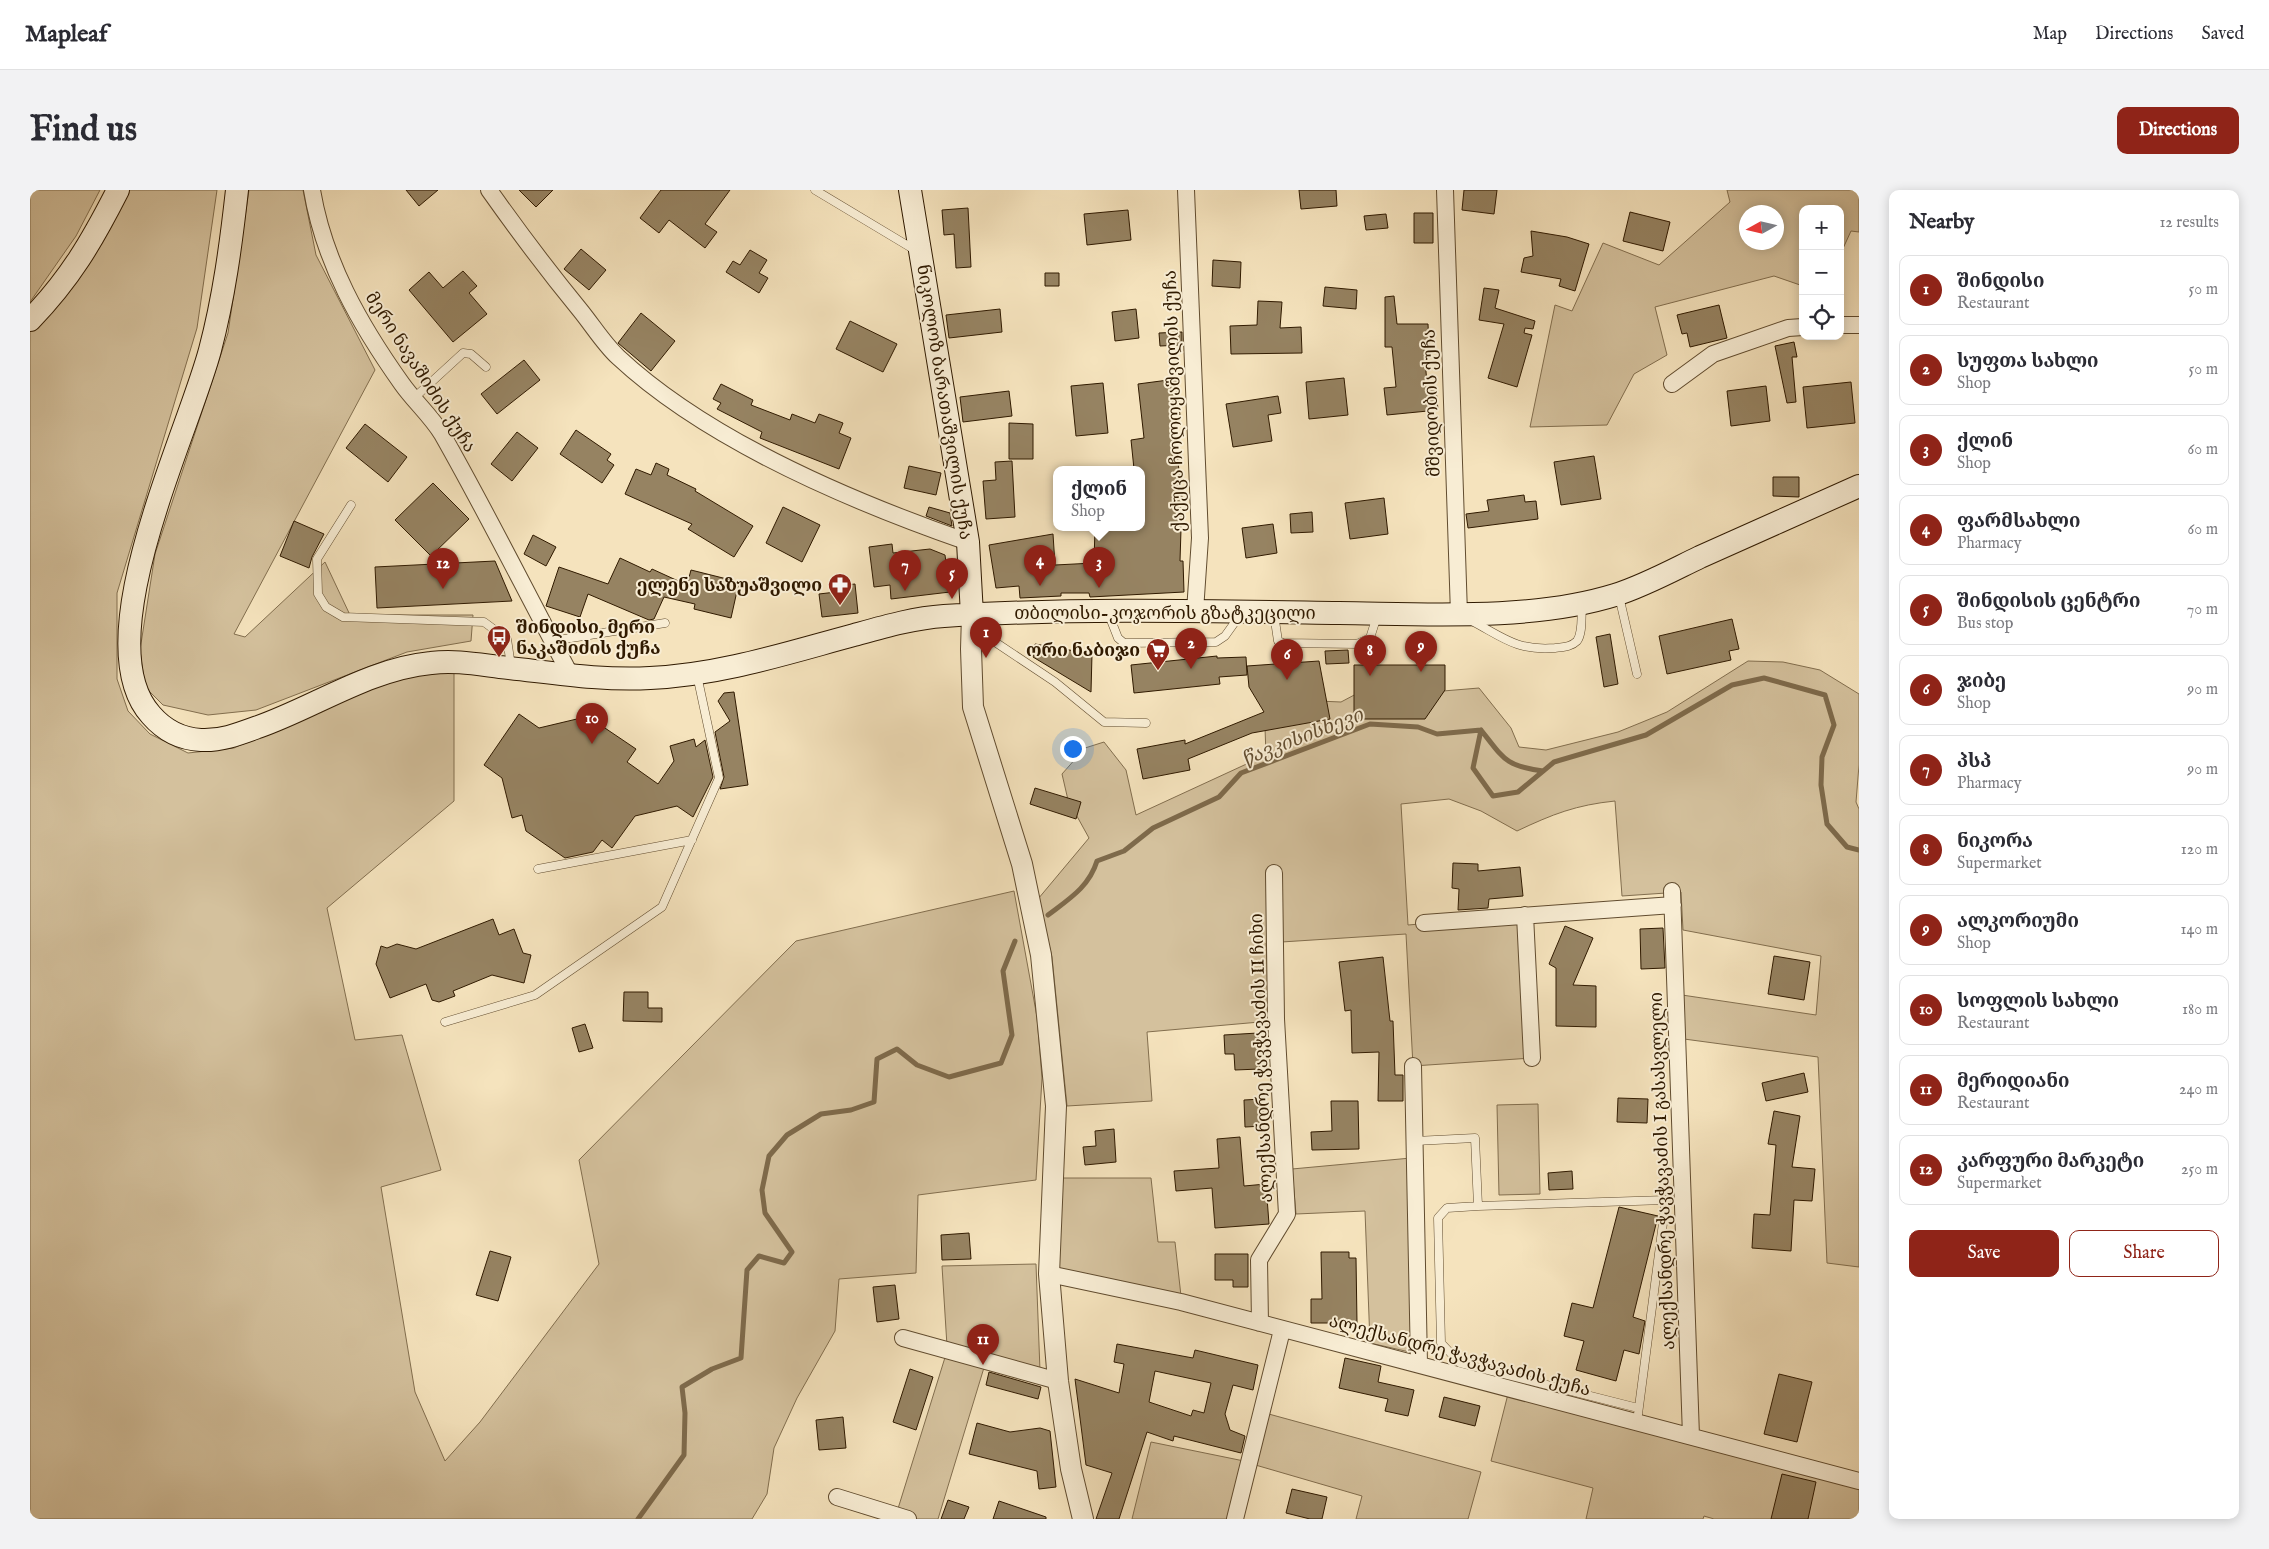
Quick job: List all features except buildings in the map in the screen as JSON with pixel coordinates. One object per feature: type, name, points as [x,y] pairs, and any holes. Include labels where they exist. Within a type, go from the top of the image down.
[{"type":"main road","points":[[30,320],[66,281],[101,223],[118,190]]},
{"type":"main road","name":"თბილისი-კოჯორის გზატკეცილი","points":[[237,190],[225,288],[209,354],[144,549],[132,606],[129,658],[132,679],[138,697],[149,713],[161,725],[178,736],[196,740],[215,740],[232,736],[276,721],[393,670],[425,663],[454,661],[622,679],[697,675],[759,661],[903,623],[939,616],[1108,610],[1459,614],[1542,609],[1618,594],[1859,486]]},
{"type":"main road","name":"ნიკოლოზ ბარათაშვილის ქუჩა","points":[[910,190],[968,542],[972,615]]},
{"type":"street","name":"მერი ნავაშიძის ქუჩა","points":[[312,190],[328,254],[353,308],[402,384],[440,432],[570,674]]},
{"type":"street","points":[[488,190],[533,252],[618,357],[674,401],[784,465],[906,520],[968,542]]},
{"type":"street","name":"ქაქუცა ჩოლოყაშვილის ქუჩა","points":[[1186,190],[1200,538],[1195,611]]},
{"type":"street","name":"მშვიდობის ქუჩა","points":[[1444,190],[1459,614]]},
{"type":"street","points":[[1844,326],[1859,324]]},
{"type":"street","points":[[1672,384],[1713,354],[1788,328],[1799,327]]},
{"type":"street","points":[[972,615],[971,649],[974,707],[1022,864],[1041,955],[1056,1106],[1049,1274],[1058,1382],[1071,1469],[1083,1519]]},
{"type":"street","name":"ალექსანდრე ჭავჭავაძის II ჩიხი","points":[[1260,1323],[1259,1260],[1287,1214],[1276,1018],[1274,873]]},
{"type":"street","name":"ალექსანდრე ჭავჭავაძის I გასასვლელი","points":[[1424,923],[1525,916],[1673,898],[1691,1436]]},
{"type":"street","points":[[1525,916],[1532,1058]]},
{"type":"street","points":[[1413,1066],[1419,1364]]},
{"type":"street","name":"ალექსანდრე ჭავჭავაძის ქუჩა","points":[[1049,1274],[1180,1302],[1419,1364],[1638,1415],[1691,1436],[1859,1481]]},
{"type":"street","points":[[1235,1519],[1282,1330]]},
{"type":"street","points":[[903,1338],[1058,1382]]},
{"type":"street","points":[[837,1497],[908,1519]]},
{"type":"lane","points":[[815,190],[921,254]]},
{"type":"lane","points":[[414,398],[463,353],[471,354],[486,367]]},
{"type":"lane","points":[[351,505],[317,559],[316,585],[318,594],[326,606],[343,617],[484,622],[506,639],[512,668]]},
{"type":"lane","points":[[1618,594],[1637,674]]},
{"type":"lane","points":[[1459,614],[1520,646],[1537,649],[1569,646],[1577,640],[1580,633],[1582,602]]},
{"type":"lane","points":[[1108,610],[1118,638],[1124,643],[1216,642],[1225,636],[1242,611]]},
{"type":"lane","points":[[1274,612],[1278,641],[1357,644],[1370,638],[1378,613]]},
{"type":"lane","points":[[972,615],[995,642],[1055,682],[1104,722],[1146,724]]},
{"type":"lane","points":[[552,641],[665,623]]},
{"type":"lane","points":[[445,1022],[535,995],[662,907],[719,778],[697,675]]},
{"type":"lane","points":[[538,869],[692,840]]},
{"type":"lane","points":[[1415,1141],[1475,1138],[1478,1206]]},
{"type":"lane","points":[[1666,1200],[1638,1415],[1460,1362],[1441,1343],[1438,1218],[1447,1208],[1478,1206],[1666,1200]]},
{"type":"shaded area","points":[[30,190],[100,190],[76,236],[30,302]]},
{"type":"shaded area","points":[[126,190],[217,190],[197,328],[117,593],[117,679],[128,711],[150,734],[188,753],[234,748],[385,681],[454,670],[454,801],[327,908],[355,1040],[402,1035],[441,1170],[381,1187],[415,1392],[445,1461],[480,1422],[599,1264],[579,1160],[796,941],[1014,891],[1037,1017],[1042,1078],[1036,1180],[918,1195],[916,1273],[839,1279],[835,1331],[797,1398],[774,1448],[767,1494],[752,1519],[30,1519],[30,323]]},
{"type":"shaded area","points":[[249,190],[303,190],[316,255],[375,370],[234,634],[245,637],[325,562],[350,615],[473,615],[471,641],[407,652],[256,710],[208,715],[163,705],[145,687],[140,650],[155,554],[228,333]]},
{"type":"shaded area","points":[[1727,190],[1859,190],[1859,232],[1851,231],[1844,246],[1844,205],[1799,205],[1799,285],[1774,276],[1655,307],[1667,355],[1634,374],[1607,425],[1530,427],[1555,305],[1572,311],[1603,243],[1659,265],[1730,202]]},
{"type":"shaded area","points":[[1748,661],[1783,662],[1820,670],[1859,694],[1859,765],[1856,802],[1859,809],[1859,1267],[1827,1263],[1818,1057],[1684,1039],[1682,995],[1816,1015],[1821,956],[1683,930],[1681,892],[1622,896],[1615,801],[1565,811],[1517,831],[1481,811],[1449,799],[1401,804],[1408,925],[1525,915],[1532,1058],[1413,1066],[1406,934],[1266,943],[1271,1021],[1147,1032],[1152,1101],[1067,1106],[1052,957],[1038,899],[1089,838],[1068,800],[1062,774],[1085,748],[1104,742],[1126,770],[1136,815],[1266,755],[1265,728],[1318,701],[1341,702],[1358,693],[1431,692],[1479,688],[1511,728],[1519,747],[1546,750],[1618,732],[1667,712]]},
{"type":"shaded area","points":[[1538,1104],[1540,1194],[1499,1195],[1497,1105]]},
{"type":"shaded area","points":[[1411,1158],[1414,1353],[1370,1343],[1365,1211],[1296,1214],[1292,1169]]},
{"type":"shaded area","points":[[1063,1178],[1151,1178],[1158,1242],[1175,1242],[1181,1296],[1055,1270]]},
{"type":"shaded area","points":[[1036,1264],[1040,1371],[947,1346],[942,1266]]},
{"type":"shaded area","points":[[947,1351],[986,1361],[938,1519],[908,1519],[896,1515]]},
{"type":"shaded area","points":[[1508,1394],[1859,1486],[1859,1519],[1714,1519],[1704,1516],[1703,1519],[1586,1519],[1593,1488],[1491,1461]]},
{"type":"shaded area","points":[[1265,1413],[1481,1472],[1468,1519],[1356,1519],[1362,1496],[1252,1464]]},
{"type":"shaded area","points":[[1151,1442],[1244,1461],[1230,1519],[1132,1519]]},
{"type":"waterway","name":"წავკისისხევი","points":[[1048,915],[1071,898],[1084,885],[1097,861],[1124,851],[1153,828],[1219,797],[1241,773],[1370,724],[1418,727],[1437,734],[1481,730],[1473,768],[1493,796],[1518,792],[1554,762],[1646,735],[1732,685],[1764,678],[1825,695],[1834,725],[1822,757],[1821,785],[1827,824],[1847,847],[1859,850]]},
{"type":"waterway","points":[[1481,730],[1506,760],[1521,767],[1543,771]]},
{"type":"waterway","name":"წავკისისხევი","points":[[638,1519],[684,1455],[685,1413],[682,1387],[712,1369],[741,1358],[747,1270],[759,1256],[784,1263],[792,1252],[765,1213],[762,1190],[769,1156],[787,1135],[821,1114],[851,1110],[874,1102],[877,1059],[897,1049],[917,1065],[949,1077],[1001,1063],[1012,1035],[1003,971],[1015,941]]},
{"type":"place","name":"ფარმსახლი","points":[[1040,586]]},
{"type":"place","name":"ქლინ","points":[[1099,588]]},
{"type":"place","name":"კარფური მარკეტი","points":[[443,589]]},
{"type":"place","name":"პსპ","points":[[905,591]]},
{"type":"place","name":"შინდისის ცენტრი","points":[[952,599]]},
{"type":"place","name":"ელენე საზუაშვილი","points":[[840,606]]},
{"type":"place","name":"შინდისი, მერი ნაკაშიძის ქუჩა","points":[[499,658]]},
{"type":"place","name":"შინდისი","points":[[986,658]]},
{"type":"place","name":"სუფთა სახლი","points":[[1191,669]]},
{"type":"place","name":"ორი ნაბიჯი","points":[[1158,671]]},
{"type":"place","name":"ალკორიუმი","points":[[1421,672]]},
{"type":"place","name":"ნიკორა","points":[[1370,676]]},
{"type":"place","name":"ჯიბე","points":[[1287,680]]},
{"type":"place","name":"სოფლის სახლი","points":[[592,744]]},
{"type":"place","name":"მერიდიანი","points":[[983,1365]]}]
